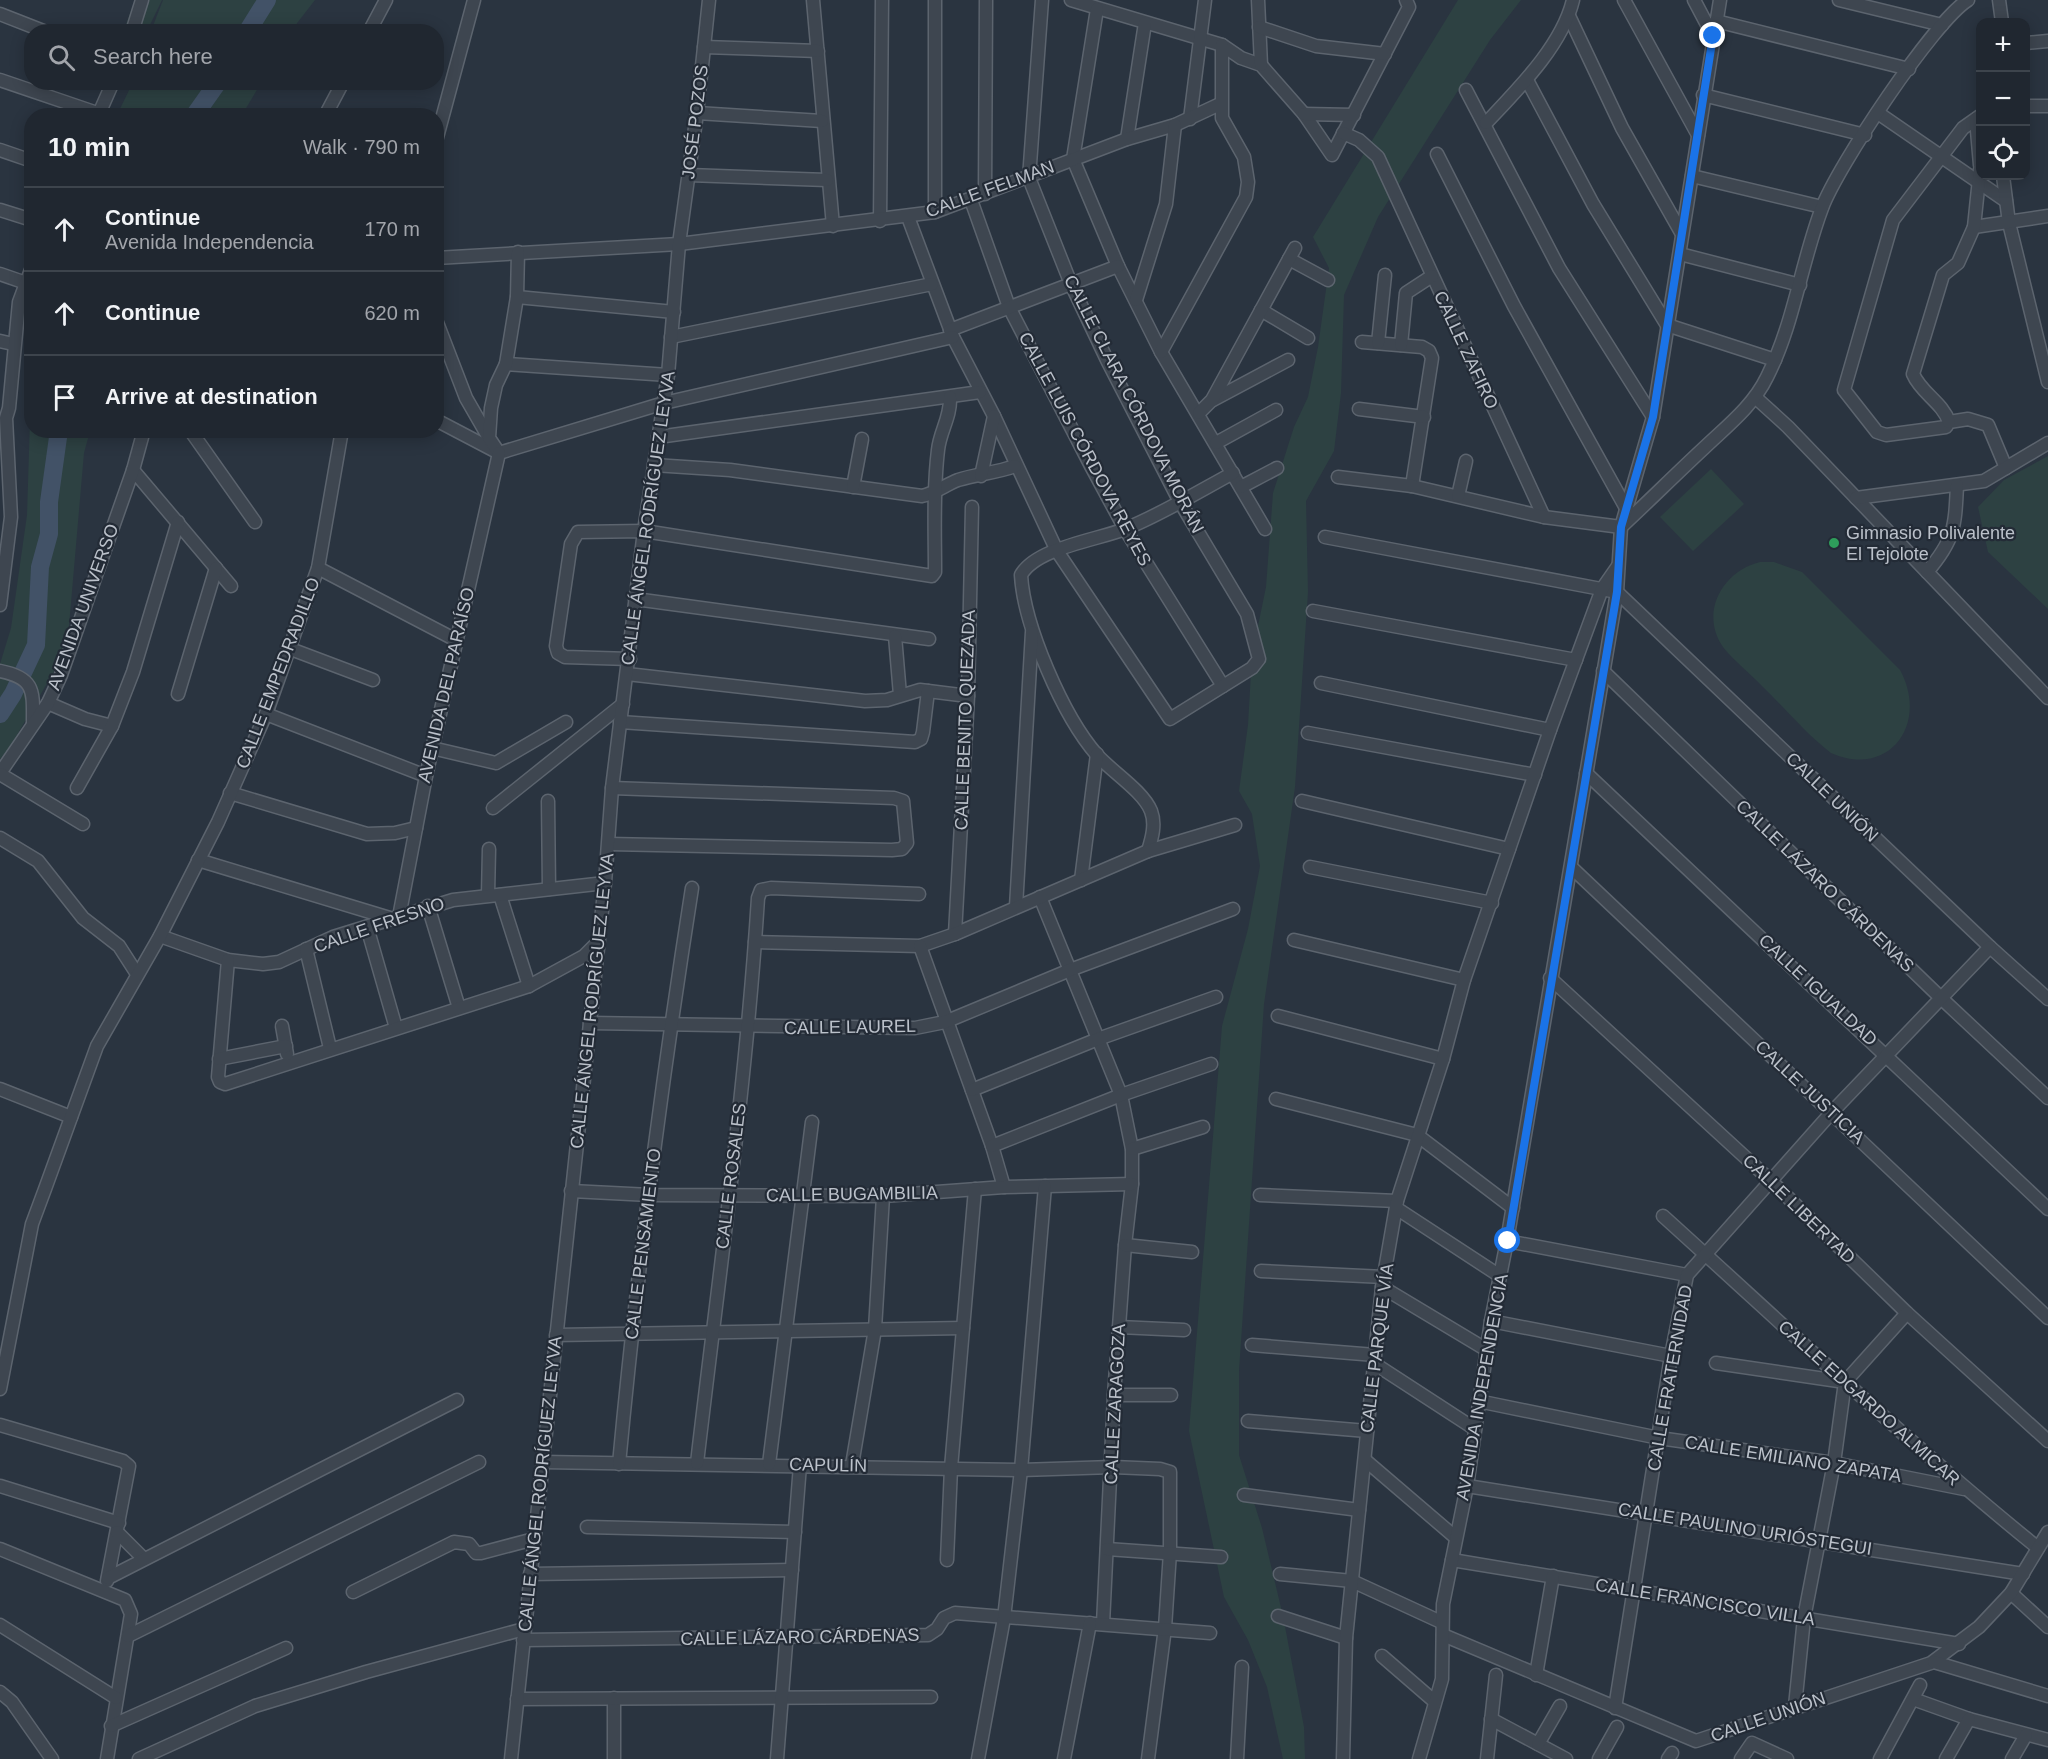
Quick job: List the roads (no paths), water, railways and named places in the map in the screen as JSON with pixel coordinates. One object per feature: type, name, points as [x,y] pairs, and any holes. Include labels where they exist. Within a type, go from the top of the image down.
[{"type":"street","points":[[134,24],[142,0]]},
{"type":"street","points":[[373,24],[386,0]]},
{"type":"street","points":[[444,111],[474,0]]},
{"type":"street","name":"JOSÉ POZOS","points":[[679,244],[697,113],[709,0]]},
{"type":"street","points":[[813,0],[827,180],[833,226]]},
{"type":"street","points":[[880,221],[882,0]]},
{"type":"street","points":[[935,0],[936,212]]},
{"type":"street","points":[[985,194],[986,0]]},
{"type":"street","points":[[1029,178],[1042,0]]},
{"type":"street","points":[[1190,119],[1205,0]]},
{"type":"street","points":[[1258,0],[1261,65]]},
{"type":"street","points":[[1076,1],[1222,45],[1241,58],[1261,65],[1304,114],[1332,155],[1409,8],[1406,0]]},
{"type":"street","points":[[1486,123],[1527,80],[1569,16],[1573,0]]},
{"type":"street","points":[[1624,0],[1698,135]]},
{"type":"street","points":[[1694,0],[1713,36]]},
{"type":"street","name":"AVENIDA INDEPENDENCIA","points":[[1419,1759],[1442,1679],[1442,1628],[1455,1537],[1467,1486],[1491,1321],[1508,1241],[1550,978],[1617,592],[1621,527],[1653,417],[1720,0]]},
{"type":"street","points":[[1839,0],[1942,25]]},
{"type":"street","points":[[1338,477],[1412,486],[1544,516],[1621,527],[1755,397],[1775,360],[1800,285],[1822,207],[1878,113],[1909,69],[1942,25],[1968,0]]},
{"type":"street","points":[[2000,0],[2002,18]]},
{"type":"street","points":[[1097,9],[1073,159],[1118,266],[1161,352],[1265,529]]},
{"type":"street","points":[[0,14],[26,24]]},
{"type":"street","points":[[1569,16],[1622,128],[1682,234]]},
{"type":"street","points":[[1716,21],[1909,69]]},
{"type":"street","points":[[1127,139],[1145,23]]},
{"type":"street","points":[[1259,27],[1316,46],[1385,54]]},
{"type":"street","points":[[2030,43],[2048,41]]},
{"type":"street","points":[[1161,352],[1246,197],[1248,182],[1244,157],[1222,118],[1220,104],[1222,45]]},
{"type":"street","points":[[704,47],[818,51]]},
{"type":"street","points":[[0,80],[24,88]]},
{"type":"street","points":[[1527,80],[1593,204],[1667,324],[1775,360]]},
{"type":"street","points":[[28,90],[79,108]]},
{"type":"street","points":[[102,108],[110,90]]},
{"type":"street","points":[[329,108],[339,90]]},
{"type":"street","points":[[1466,90],[1486,123],[1559,268],[1653,417]]},
{"type":"street","points":[[1703,95],[1865,135]]},
{"type":"street","name":"CALLE FELMAN","points":[[444,257],[679,244],[880,221],[936,212],[1127,139],[1175,125],[1220,104]]},
{"type":"street","points":[[2030,106],[2048,106]]},
{"type":"street","points":[[697,113],[822,121]]},
{"type":"street","points":[[1878,113],[1978,184],[2006,201]]},
{"type":"street","points":[[1304,114],[1354,115]]},
{"type":"street","points":[[1976,119],[1963,128],[1893,220],[1844,390],[1877,432],[1886,435],[1946,428],[1949,422],[1947,415],[1917,384],[1913,374],[1943,275],[1958,263],[1974,227],[1978,180]]},
{"type":"street","points":[[1136,300],[1166,204],[1175,125]]},
{"type":"street","name":"CALLE ZAFIRO","points":[[1343,133],[1359,140],[1378,157],[1544,516]]},
{"type":"street","points":[[0,150],[24,158]]},
{"type":"street","points":[[1437,153],[1514,306],[1626,508]]},
{"type":"street","points":[[689,174],[827,180]]},
{"type":"street","points":[[1692,176],[1822,207]]},
{"type":"street","name":"CALLE CLARA CÓRDOVA MORÁN","points":[[1029,178],[1071,284],[1180,502],[1247,615],[1260,659],[1252,668],[1222,686]]},
{"type":"street","points":[[2003,180],[2009,223],[2048,382]]},
{"type":"street","name":"CALLE LUIS CÓRDOVA REYES","points":[[971,200],[1009,308],[1125,529],[1222,686]]},
{"type":"street","points":[[0,210],[24,218]]},
{"type":"street","points":[[1974,227],[2048,216]]},
{"type":"street","points":[[908,217],[951,333],[994,416],[1015,466],[1057,551],[1170,719],[1222,686]]},
{"type":"street","name":"CALLE ÁNGEL RODRÍGUEZ LEYVA","points":[[511,1759],[605,883],[612,788],[644,531],[668,375],[679,244]]},
{"type":"street","points":[[489,438],[496,386],[506,364],[517,297],[518,252]]},
{"type":"street","points":[[1212,400],[1292,253],[1328,280]]},
{"type":"street","points":[[1680,254],[1800,285]]},
{"type":"street","points":[[444,424],[499,453],[664,403],[951,333],[1118,266]]},
{"type":"street","points":[[0,274],[24,282]]},
{"type":"street","points":[[1378,343],[1385,275]]},
{"type":"street","points":[[1401,345],[1406,293],[1432,276]]},
{"type":"street","points":[[671,337],[932,284]]},
{"type":"street","points":[[0,605],[11,517],[4,414],[19,302],[24,288]]},
{"type":"street","points":[[517,297],[674,312]]},
{"type":"street","points":[[1262,310],[1308,338]]},
{"type":"street","points":[[0,341],[13,345]]},
{"type":"street","points":[[444,341],[466,398],[499,453]]},
{"type":"street","points":[[1362,342],[1422,347],[1429,351],[1432,358],[1412,486]]},
{"type":"street","points":[[1198,413],[1212,400],[1288,360]]},
{"type":"street","points":[[506,364],[668,375]]},
{"type":"street","points":[[658,437],[980,392]]},
{"type":"street","points":[[630,658],[565,657],[558,653],[556,646],[571,544],[578,532],[644,531],[932,576],[936,572],[934,493],[938,451],[940,438],[948,421],[950,397]]},
{"type":"street","points":[[1755,397],[1856,498],[2048,698]]},
{"type":"street","points":[[1359,409],[1424,417]]},
{"type":"street","points":[[1216,443],[1275,410]]},
{"type":"street","points":[[981,476],[994,416]]},
{"type":"street","points":[[1949,422],[1968,418],[1988,425],[2006,468]]},
{"type":"street","name":"AVENIDA UNIVERSO","points":[[0,773],[48,703],[61,675],[133,470],[142,438]]},
{"type":"street","points":[[196,438],[255,522]]},
{"type":"street","name":"CALLE EMPEDRADILLO","points":[[0,1389],[32,1224],[97,1046],[160,936],[266,714],[318,568],[341,438]]},
{"type":"street","points":[[854,487],[862,439]]},
{"type":"street","points":[[1856,498],[1984,481],[2048,443]]},
{"type":"street","name":"AVENIDA DEL PARAÍSO","points":[[396,918],[499,453]]},
{"type":"street","points":[[1458,496],[1466,460]]},
{"type":"street","points":[[654,465],[730,470],[922,496],[934,493],[955,481],[1015,466]]},
{"type":"street","points":[[1241,487],[1277,468]]},
{"type":"street","points":[[133,470],[231,586]]},
{"type":"street","points":[[1148,851],[1154,830],[1151,810],[1097,754],[1079,731],[1062,699],[1032,628],[1020,574],[1026,565],[1057,551],[1125,529],[1233,473]]},
{"type":"street","points":[[1927,572],[1946,550],[1956,521],[1957,485]]},
{"type":"street","name":"CALLE BENITO QUEZADA","points":[[955,934],[968,696],[972,507]]},
{"type":"street","points":[[77,788],[112,726],[133,672],[178,522]]},
{"type":"street","points":[[1325,537],[1617,592]]},
{"type":"street","name":"CALLE PARQUE VÍA","points":[[1343,1759],[1346,1638],[1383,1282],[1397,1204],[1417,1135],[1443,1059],[1474,948],[1492,903],[1550,730],[1602,589],[1618,566]]},
{"type":"street","points":[[178,694],[216,568]]},
{"type":"street","points":[[318,568],[456,640]]},
{"type":"street","name":"CALLE UNIÓN","points":[[1617,592],[1990,947],[2048,999]]},
{"type":"street","points":[[635,599],[929,639]]},
{"type":"street","points":[[1313,611],[1576,660]]},
{"type":"street","points":[[1016,907],[1032,628]]},
{"type":"street","points":[[895,636],[900,695]]},
{"type":"street","points":[[288,648],[373,680]]},
{"type":"street","name":"CALLE LÁZARO CÁRDENAS","points":[[1603,671],[1941,998],[2048,1098]]},
{"type":"street","points":[[4,672],[23,677],[33,693],[33,724]]},
{"type":"street","points":[[627,674],[865,701],[887,700],[900,695],[928,691],[968,696]]},
{"type":"street","points":[[1321,683],[1550,730]]},
{"type":"street","points":[[620,722],[915,742],[921,739],[923,732],[928,691]]},
{"type":"street","points":[[48,703],[86,719],[112,726]]},
{"type":"street","points":[[493,808],[623,704]]},
{"type":"street","points":[[266,714],[426,776]]},
{"type":"street","points":[[432,748],[496,764],[566,722]]},
{"type":"street","points":[[1308,733],[1535,775]]},
{"type":"street","points":[[1082,880],[1097,754]]},
{"type":"street","name":"CALLE IGUALDAD","points":[[1586,772],[2048,1209]]},
{"type":"street","points":[[0,773],[83,824]]},
{"type":"street","points":[[609,844],[902,849],[907,843],[903,801],[894,798],[612,788]]},
{"type":"street","points":[[230,793],[367,834],[395,833],[416,828]]},
{"type":"street","points":[[548,801],[549,889]]},
{"type":"street","points":[[1302,801],[1509,849]]},
{"type":"street","points":[[755,942],[920,946],[955,934],[1148,851],[1235,825]]},
{"type":"street","points":[[0,838],[38,861],[78,912],[119,946],[137,974]]},
{"type":"street","points":[[489,849],[494,895],[529,986]]},
{"type":"street","points":[[198,860],[396,918]]},
{"type":"street","points":[[1310,867],[1492,903]]},
{"type":"street","name":"CALLE JUSTICIA","points":[[1571,867],[2048,1318]]},
{"type":"street","name":"CALLE FRESNO","points":[[160,936],[228,960],[263,964],[279,962],[333,937],[428,906],[494,895],[605,883]]},
{"type":"street","name":"CALLE PENSAMIENTO","points":[[619,1464],[631,1334],[670,1026],[692,888]]},
{"type":"street","name":"CALLE ROSALES","points":[[697,1463],[730,1195],[748,1027],[758,898],[761,890],[920,894]]},
{"type":"street","name":"CALLE ZARAGOZA","points":[[1040,897],[1121,1095],[1132,1149],[1132,1184],[1114,1395],[1113,1467],[1107,1549],[1097,1623],[1064,1759]]},
{"type":"street","points":[[428,906],[459,1008]]},
{"type":"street","name":"CALLE LAUREL","points":[[590,1023],[915,1028],[945,1022],[1070,970],[1233,909]]},
{"type":"street","points":[[367,927],[396,1028]]},
{"type":"street","points":[[1294,940],[1464,980]]},
{"type":"street","points":[[228,960],[218,1077],[220,1083],[225,1084],[289,1061],[529,986],[584,956],[597,943]]},
{"type":"street","points":[[920,946],[945,1022],[992,1146],[1004,1187]]},
{"type":"street","name":"CALLE FRATERNIDAD","points":[[1615,1708],[1671,1356],[1687,1275],[1832,1112],[1990,947]]},
{"type":"street","points":[[306,949],[330,1048]]},
{"type":"street","name":"CALLE LIBERTAD","points":[[1550,978],[1770,1180],[1906,1312],[2048,1441]]},
{"type":"street","points":[[972,1090],[1098,1039],[1216,997]]},
{"type":"street","points":[[1278,1016],[1443,1059]]},
{"type":"street","points":[[282,1026],[289,1061]]},
{"type":"street","points":[[219,1059],[286,1046]]},
{"type":"street","points":[[992,1146],[1121,1095],[1211,1064]]},
{"type":"street","points":[[0,1089],[71,1117]]},
{"type":"street","points":[[1276,1099],[1417,1135],[1513,1208]]},
{"type":"street","points":[[769,1464],[805,1195],[812,1122]]},
{"type":"street","points":[[1132,1149],[1203,1127]]},
{"type":"street","name":"CALLE BUGAMBILIA","points":[[571,1191],[650,1195],[883,1196],[1004,1187],[1132,1184]]},
{"type":"street","points":[[978,1759],[1004,1618],[1022,1470],[1045,1186]]},
{"type":"street","points":[[947,1560],[951,1467],[975,1190]]},
{"type":"street","points":[[1260,1195],[1397,1204],[1500,1276]]},
{"type":"street","points":[[852,1465],[874,1329],[883,1196]]},
{"type":"street","name":"CALLE EDGARDO ALMICAR","points":[[1663,1216],[1845,1382],[1967,1490],[2038,1548]]},
{"type":"street","points":[[1508,1241],[1687,1275]]},
{"type":"street","points":[[1125,1245],[1192,1252]]},
{"type":"street","points":[[1261,1271],[1383,1282],[1487,1350]]},
{"type":"street","points":[[1795,1706],[1804,1618],[1834,1462],[1845,1382],[1906,1312]]},
{"type":"street","points":[[0,1318],[13,1323]]},
{"type":"street","points":[[1491,1321],[1671,1356]]},
{"type":"street","points":[[1119,1327],[1184,1330]]},
{"type":"street","points":[[556,1335],[963,1328]]},
{"type":"street","points":[[1252,1345],[1375,1359],[1475,1429]]},
{"type":"street","points":[[1716,1363],[1845,1382]]},
{"type":"street","points":[[1114,1395],[1171,1395]]},
{"type":"street","points":[[108,1578],[457,1400]]},
{"type":"street","name":"CALLE EMILIANO ZAPATA","points":[[1478,1401],[1659,1438],[1834,1462],[1967,1490]]},
{"type":"street","points":[[1248,1421],[1367,1431]]},
{"type":"street","points":[[0,1425],[123,1461],[129,1466],[105,1592]]},
{"type":"street","points":[[1365,1460],[1455,1537]]},
{"type":"street","points":[[128,1636],[479,1462]]},
{"type":"street","name":"CAPULÍN","points":[[543,1462],[852,1465],[1022,1470],[1113,1467],[1170,1472],[1170,1552]]},
{"type":"street","points":[[777,1759],[800,1465]]},
{"type":"street","points":[[0,1486],[118,1528],[144,1559]]},
{"type":"street","name":"CALLE PAULINO URIÓSTEGUI","points":[[1467,1486],[2023,1574]]},
{"type":"street","points":[[1244,1495],[1359,1510]]},
{"type":"street","points":[[587,1527],[795,1532]]},
{"type":"street","name":"CALLE UNIÓN","points":[[1280,1574],[1352,1581],[1536,1675],[1696,1741],[1795,1706],[1934,1662],[1979,1628],[2011,1593],[2048,1532]]},
{"type":"street","points":[[353,1592],[454,1542],[469,1545],[476,1553],[481,1553],[534,1539]]},
{"type":"street","points":[[0,1549],[125,1600],[129,1605],[131,1614],[128,1636],[107,1759]]},
{"type":"street","points":[[1107,1549],[1221,1557]]},
{"type":"street","points":[[1148,1759],[1165,1628],[1170,1552]]},
{"type":"street","name":"CALLE FRANCISCO VILLA","points":[[1452,1560],[1959,1644]]},
{"type":"street","points":[[530,1574],[792,1570]]},
{"type":"street","points":[[1536,1675],[1553,1576]]},
{"type":"street","points":[[2011,1593],[2048,1627]]},
{"type":"street","name":"CALLE LÁZARO CÁRDENAS","points":[[140,1759],[255,1706],[366,1672],[523,1634],[787,1638],[928,1635],[938,1629],[944,1618],[956,1613],[1210,1633]]},
{"type":"street","points":[[1278,1616],[1346,1638]]},
{"type":"street","points":[[0,1625],[116,1698]]},
{"type":"street","points":[[111,1726],[286,1648]]},
{"type":"street","points":[[1382,1656],[1434,1701]]},
{"type":"street","points":[[1934,1662],[2048,1696]]},
{"type":"street","points":[[1237,1759],[1242,1667]]},
{"type":"street","points":[[1487,1759],[1496,1675]]},
{"type":"street","points":[[1880,1759],[1920,1685]]},
{"type":"street","points":[[0,1692],[12,1702],[52,1759]]},
{"type":"street","points":[[517,1699],[931,1696]]},
{"type":"street","points":[[614,1698],[614,1759]]},
{"type":"street","points":[[1913,1699],[1969,1719],[2048,1740]]},
{"type":"street","points":[[1538,1744],[1560,1706]]},
{"type":"street","points":[[1491,1719],[1566,1759]]},
{"type":"street","points":[[1946,1759],[1969,1719]]},
{"type":"street","points":[[1599,1759],[1617,1727]]},
{"type":"street","points":[[2012,1759],[2026,1735]]},
{"type":"street","points":[[1741,1759],[1752,1743],[1787,1759]]},
{"type":"waterway","points":[[252,24],[267,0]]},
{"type":"waterway","points":[[200,108],[212,90]]},
{"type":"waterway","points":[[0,714],[13,694],[36,645],[40,567],[49,534],[49,502],[58,438]]},
{"type":"place","name":"Gimnasio Polivalente El Tejolote","points":[[1834,543]]}]
